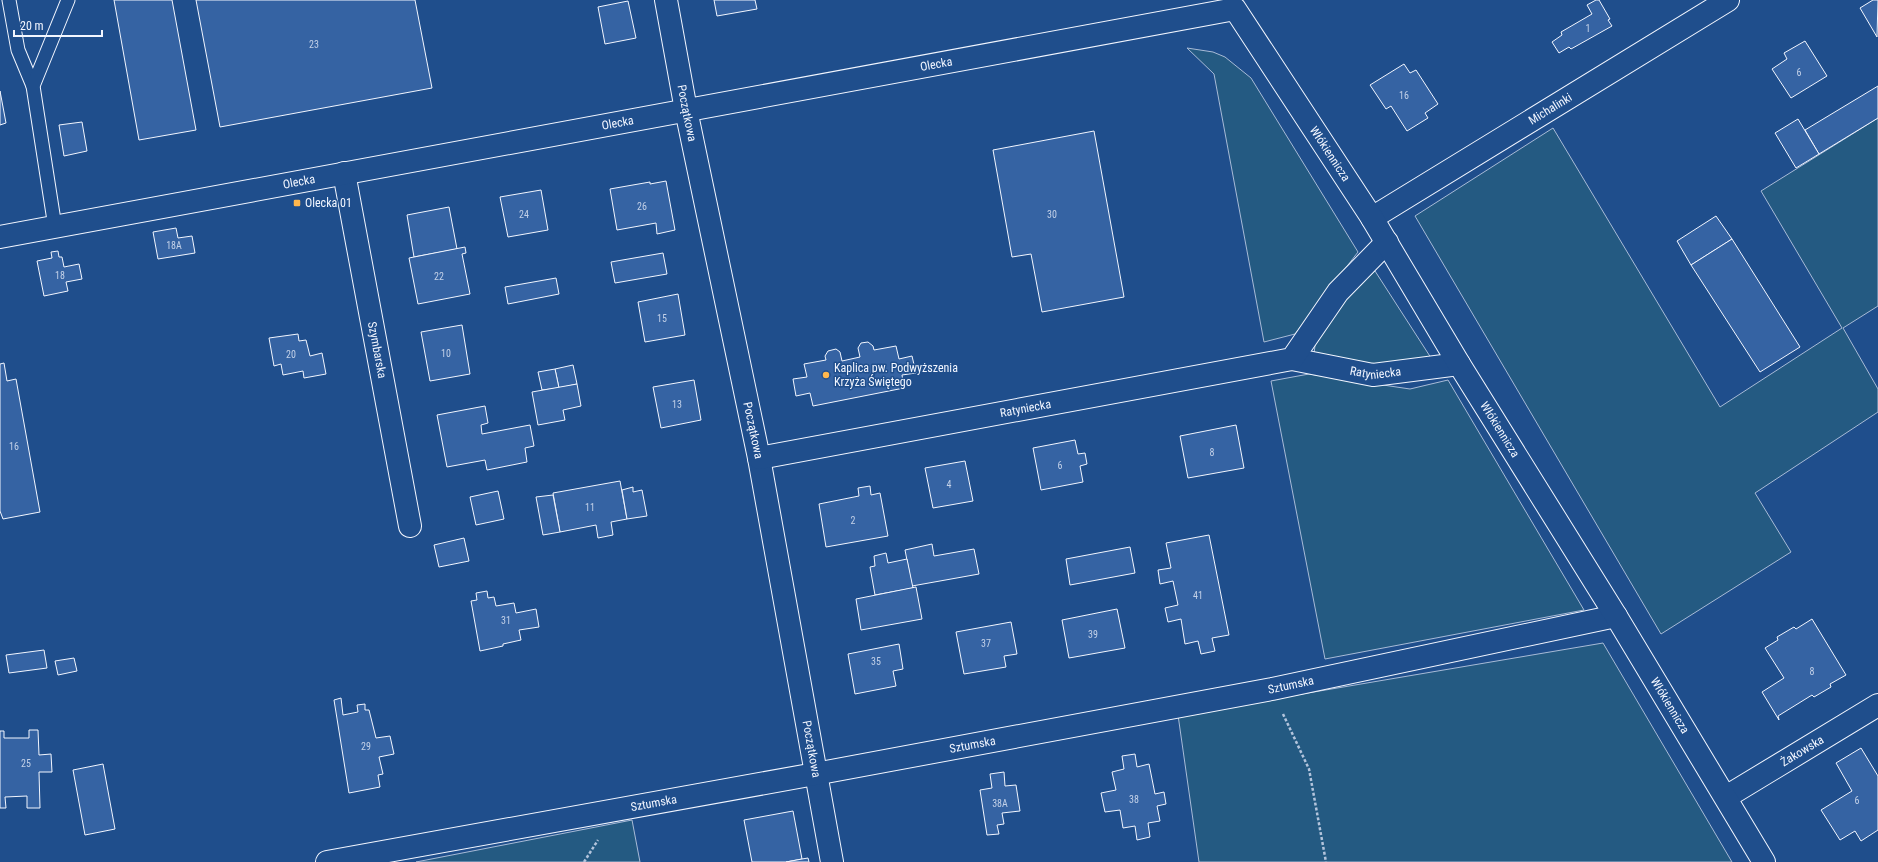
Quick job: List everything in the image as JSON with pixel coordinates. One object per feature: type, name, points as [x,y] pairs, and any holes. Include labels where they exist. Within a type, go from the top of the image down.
[{"type":"street","name":"Początkowa","points":[[666,0],[686,110],[759,458],[832,862]]},
{"type":"street","name":"Michalinki","points":[[1372,218],[1728,0]]},
{"type":"street","name":"Olecka","points":[[0,237],[686,110],[1232,4]]},
{"type":"street","name":"Włókiennicza","points":[[1232,4],[1387,242],[1459,364],[1616,616],[1764,862]]},
{"type":"street","name":"Szymbarska","points":[[344,173],[410,526]]},
{"type":"street","points":[[1292,359],[1338,292],[1387,242]]},
{"type":"street","name":"Ratyniecka","points":[[759,458],[1292,359],[1374,375],[1459,364]]},
{"type":"street","name":"Sztumska","points":[[327,862],[815,774],[1272,689],[1616,616]]},
{"type":"street","name":"Żakowska","points":[[1726,797],[1878,705]]},
{"type":"lane","points":[[9,0],[18,50],[33,86],[54,227]]},
{"type":"lane","points":[[33,86],[68,0]]},
{"type":"path","points":[[1272,689],[1309,769],[1326,862]]},
{"type":"shaded area","points":[[1187,48],[1213,52],[1225,57],[1251,78],[1358,252],[1295,334],[1264,342],[1214,74]]},
{"type":"shaded area","points":[[1878,118],[1878,306],[1843,328],[1878,389],[1878,412],[1755,493],[1791,552],[1661,634],[1415,216],[1553,128],[1720,407],[1842,328],[1761,191]]},
{"type":"shaded area","points":[[1375,271],[1433,361],[1373,366],[1314,354],[1316,337],[1346,296]]},
{"type":"shaded area","points":[[1309,374],[1410,389],[1448,380],[1584,610],[1325,659],[1271,381]]},
{"type":"shaded area","points":[[1603,643],[1732,862],[1199,862],[1178,715]]},
{"type":"shaded area","points":[[632,820],[640,862],[416,862]]},
{"type":"building","points":[[114,0],[172,0],[196,130],[139,140]]},
{"type":"building","points":[[196,0],[415,0],[432,88],[220,127]]},
{"type":"building","points":[[714,0],[755,0],[757,9],[717,16]]},
{"type":"building","points":[[1599,0],[1610,19],[1608,20],[1612,26],[1571,49],[1569,47],[1559,53],[1552,42],[1562,35],[1561,32],[1592,14],[1587,5]]},
{"type":"building","points":[[1873,0],[1878,0],[1877,37],[1860,8]]},
{"type":"building","points":[[628,1],[636,38],[605,44],[598,7]]},
{"type":"building","points":[[1805,41],[1827,76],[1791,98],[1772,69],[1787,59],[1784,53]]},
{"type":"building","points":[[1404,64],[1410,73],[1416,70],[1438,104],[1425,113],[1428,118],[1407,131],[1391,106],[1386,109],[1370,85]]},
{"type":"building","points":[[1878,86],[1878,118],[1819,154],[1805,130]]},
{"type":"building","points":[[0,91],[6,123],[0,125]]},
{"type":"building","points":[[1798,119],[1819,154],[1796,168],[1775,133]]},
{"type":"building","points":[[82,122],[87,151],[64,156],[59,125]]},
{"type":"building","points":[[1094,131],[1124,297],[1042,312],[1031,254],[1012,257],[993,150]]},
{"type":"building","points":[[666,181],[675,230],[657,234],[656,223],[617,230],[610,189],[650,182],[650,184]]},
{"type":"building","points":[[541,190],[548,230],[508,237],[500,197]]},
{"type":"building","points":[[449,207],[457,249],[414,257],[407,215]]},
{"type":"building","points":[[1716,216],[1732,239],[1691,265],[1677,241]]},
{"type":"building","points":[[176,228],[178,238],[192,236],[195,253],[158,259],[153,232]]},
{"type":"building","points":[[1732,239],[1800,347],[1760,372],[1691,265]]},
{"type":"building","points":[[465,247],[466,253],[462,254],[470,294],[418,304],[409,258]]},
{"type":"building","points":[[58,251],[59,257],[62,257],[64,267],[79,264],[82,279],[66,282],[68,291],[44,296],[37,261],[52,258],[51,252]]},
{"type":"building","points":[[663,253],[667,274],[615,283],[611,262]]},
{"type":"building","points":[[556,278],[559,294],[508,304],[505,287]]},
{"type":"building","points":[[678,294],[685,335],[645,342],[638,302]]},
{"type":"building","points":[[462,325],[470,374],[430,381],[421,332]]},
{"type":"building","points":[[298,334],[299,341],[306,340],[310,356],[322,353],[326,374],[304,378],[303,371],[283,375],[281,364],[274,366],[269,338]]},
{"type":"building","points":[[868,342],[873,346],[874,350],[896,346],[899,359],[912,356],[916,373],[902,375],[904,388],[813,406],[810,393],[796,396],[793,379],[807,377],[804,364],[826,360],[825,356],[828,351],[836,349],[840,352],[842,361],[860,357],[858,348],[861,343]]},
{"type":"building","points":[[4,363],[7,381],[16,379],[40,512],[3,519],[0,511],[0,364]]},
{"type":"building","points":[[573,365],[577,384],[559,388],[555,369]]},
{"type":"building","points":[[555,369],[559,388],[542,390],[538,372]]},
{"type":"building","points":[[694,380],[701,420],[661,428],[653,387]]},
{"type":"building","points":[[577,384],[581,406],[563,410],[565,420],[538,425],[532,392]]},
{"type":"building","points":[[485,406],[488,423],[481,425],[482,434],[530,425],[534,446],[525,448],[527,462],[487,470],[485,460],[447,467],[437,415]]},
{"type":"building","points":[[1236,425],[1244,468],[1188,478],[1180,436]]},
{"type":"building","points":[[1075,440],[1078,454],[1085,453],[1087,464],[1080,466],[1083,482],[1041,490],[1033,448]]},
{"type":"building","points":[[965,461],[973,501],[933,508],[925,468]]},
{"type":"building","points":[[620,481],[627,519],[611,522],[613,535],[598,538],[596,525],[560,532],[553,493]]},
{"type":"building","points":[[870,486],[871,495],[880,493],[888,536],[826,547],[819,504],[859,496],[858,488]]},
{"type":"building","points":[[633,487],[633,492],[642,490],[647,516],[627,519],[622,490]]},
{"type":"building","points":[[498,491],[504,519],[476,525],[470,497]]},
{"type":"building","points":[[553,495],[560,532],[543,535],[536,497]]},
{"type":"building","points":[[1209,535],[1229,635],[1212,638],[1215,651],[1201,654],[1198,641],[1185,644],[1181,619],[1168,622],[1165,608],[1178,605],[1173,581],[1160,584],[1158,570],[1171,568],[1166,543]]},
{"type":"building","points":[[464,538],[469,561],[439,567],[434,545]]},
{"type":"building","points":[[932,544],[934,556],[974,549],[979,574],[912,586],[905,550]]},
{"type":"building","points":[[1130,547],[1135,573],[1070,585],[1066,559]]},
{"type":"building","points":[[886,553],[888,563],[907,559],[913,588],[875,595],[870,567],[875,566],[874,556]]},
{"type":"building","points":[[916,587],[922,619],[861,630],[856,599]]},
{"type":"building","points":[[487,591],[488,598],[494,597],[496,606],[514,603],[516,613],[536,609],[539,627],[519,630],[521,640],[480,651],[471,601],[477,600],[476,593]]},
{"type":"building","points":[[1117,609],[1125,648],[1069,658],[1062,620]]},
{"type":"building","points":[[1812,619],[1846,675],[1830,684],[1831,687],[1814,697],[1812,695],[1778,716],[1779,720],[1762,692],[1784,678],[1765,648],[1778,640],[1777,637],[1794,627],[1796,629]]},
{"type":"building","points":[[1011,622],[1017,654],[1004,656],[1006,667],[964,674],[956,632]]},
{"type":"building","points":[[899,644],[903,669],[893,671],[896,686],[855,694],[848,654]]},
{"type":"building","points":[[44,650],[47,668],[9,673],[6,655]]},
{"type":"building","points":[[74,658],[77,671],[58,675],[55,661]]},
{"type":"building","points":[[341,698],[343,715],[358,712],[357,705],[365,704],[365,710],[369,710],[376,738],[390,736],[394,754],[379,757],[383,774],[378,775],[380,787],[349,793],[334,700]]},
{"type":"building","points":[[29,730],[38,730],[39,755],[51,754],[52,772],[39,772],[40,808],[27,808],[27,796],[5,797],[6,808],[0,808],[0,731],[4,731],[4,738],[29,738]]},
{"type":"building","points":[[1861,748],[1878,776],[1878,830],[1861,841],[1855,831],[1840,840],[1821,810],[1852,791],[1836,763]]},
{"type":"building","points":[[1135,754],[1137,767],[1149,764],[1155,794],[1164,792],[1166,804],[1157,806],[1160,821],[1148,823],[1150,837],[1137,840],[1135,826],[1123,828],[1120,810],[1105,812],[1101,793],[1116,790],[1112,772],[1124,769],[1122,756]]},
{"type":"building","points":[[103,764],[115,829],[85,835],[73,770]]},
{"type":"building","points":[[1004,772],[1005,786],[1016,785],[1020,811],[1002,813],[1004,824],[997,825],[999,834],[987,835],[980,790],[992,788],[990,774]]},
{"type":"building","points":[[793,811],[802,859],[786,862],[752,862],[744,820]]},
{"type":"building","points":[[808,858],[809,862],[786,862],[802,859]]},
{"type":"place","name":"Olecka 01","points":[[297,203]]},
{"type":"place","name":"Kaplica pw. Podwyższenia Krzyża Świętego","points":[[826,375]]}]
